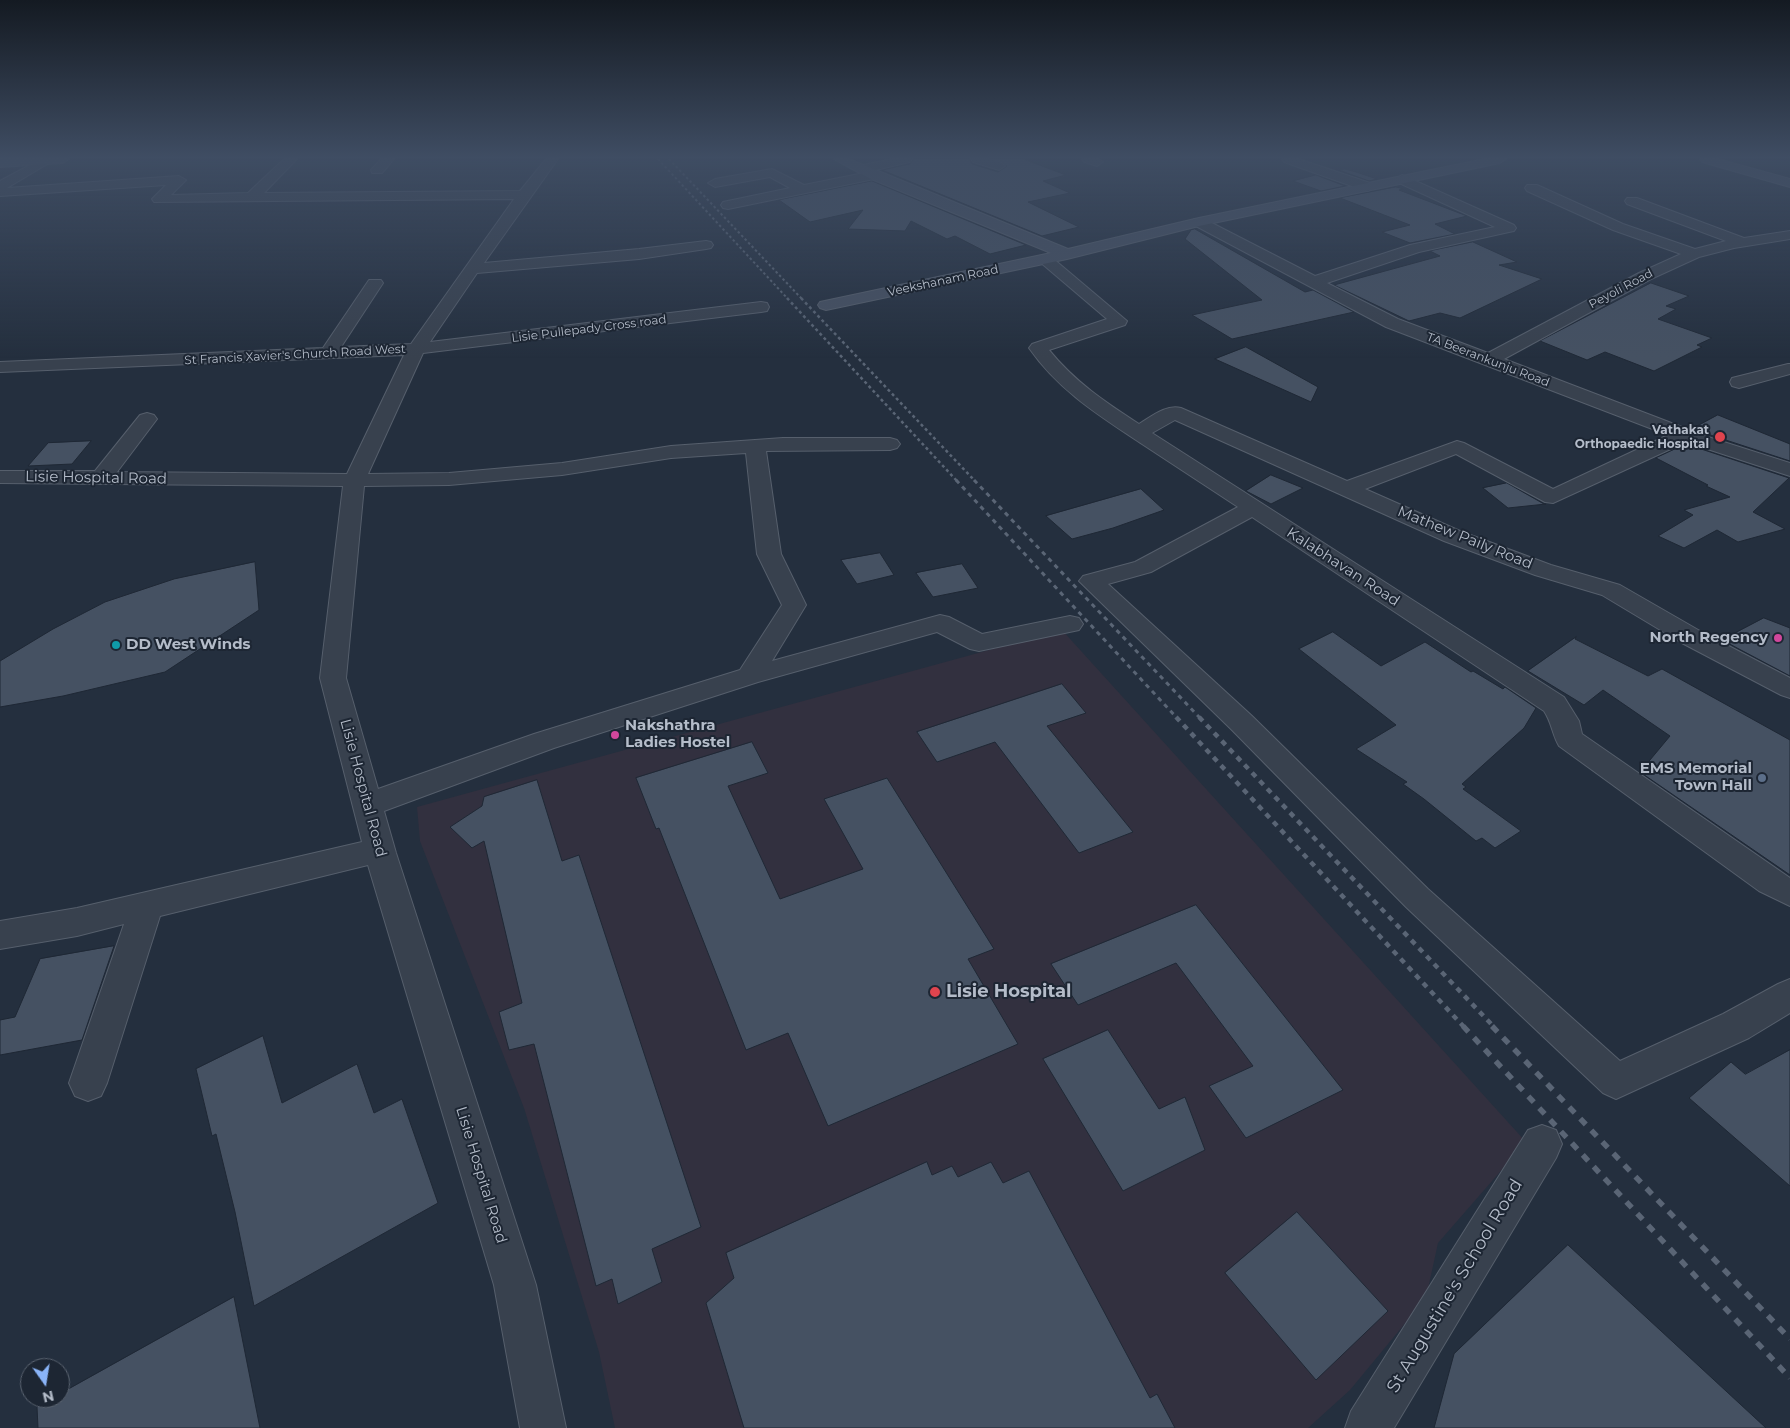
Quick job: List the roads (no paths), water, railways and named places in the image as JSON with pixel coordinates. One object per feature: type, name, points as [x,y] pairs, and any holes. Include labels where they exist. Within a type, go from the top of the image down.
[{"type":"street","points":[[416,349],[502,226]]},
{"type":"street","points":[[987,226],[1056,257]]},
{"type":"street","name":"Veekshanam Road","points":[[826,305],[1056,257],[1184,226]]},
{"type":"street","name":"TA Beerankunju Road","points":[[1206,226],[1392,323],[1685,435],[1790,470]]},
{"type":"street","points":[[1313,282],[1415,248],[1508,228],[1503,226]]},
{"type":"street","points":[[1615,226],[1694,254]]},
{"type":"street","points":[[1695,226],[1742,242]]},
{"type":"street","name":"Peyoli Road","points":[[1489,360],[1644,276],[1694,254],[1742,242],[1790,235]]},
{"type":"street","points":[[472,269],[639,254],[706,245]]},
{"type":"street","name":"Kalabhavan Road","points":[[1056,257],[1119,321],[1038,348],[1054,368],[1086,399],[1554,704],[1565,722],[1569,739],[1770,882],[1790,893]]},
{"type":"street","points":[[328,353],[375,283]]},
{"type":"street","name":"Lisie Pullepady Cross road","points":[[416,349],[761,307]]},
{"type":"street","name":"St Francis Xavier's Church Road West","points":[[0,367],[416,349],[354,480]]},
{"type":"street","points":[[1771,361],[1789,369]]},
{"type":"street","points":[[1739,382],[1789,369]]},
{"type":"street","name":"Mathew Paily Road","points":[[1137,433],[1174,412],[1452,536],[1543,570],[1611,590],[1691,637],[1790,689]]},
{"type":"street","points":[[101,478],[146,419]]},
{"type":"street","points":[[1348,488],[1457,447],[1553,497],[1685,435]]},
{"type":"street","points":[[354,480],[458,478],[562,468],[671,452],[783,444],[890,444]]},
{"type":"street","points":[[749,676],[794,605],[769,554],[755,446]]},
{"type":"street","name":"Lisie Hospital Road","points":[[0,477],[354,480],[333,678],[380,850],[515,1285],[543,1428]]},
{"type":"street","points":[[1253,508],[1143,567],[1091,581],[1242,723],[1417,898],[1616,1081],[1736,1026],[1790,995]]},
{"type":"street","points":[[367,805],[544,741],[749,676],[940,623],[979,643],[1070,624]]},
{"type":"street","points":[[0,934],[77,922],[380,850]]},
{"type":"street","points":[[88,1083],[147,906]]},
{"type":"street","name":"St Augustine's School Road","points":[[1368,1428],[1542,1144]]},
{"type":"railway","points":[[720,226],[788,299]]},
{"type":"railway","points":[[732,226],[802,299]]},
{"type":"railway","points":[[787,298],[957,481]]},
{"type":"railway","points":[[801,298],[975,481]]},
{"type":"railway","points":[[956,480],[1177,718]]},
{"type":"railway","points":[[974,480],[1200,718]]},
{"type":"railway","points":[[1176,717],[1464,1027]]},
{"type":"railway","points":[[1199,717],[1494,1027]]},
{"type":"railway","points":[[1463,1026],[1790,1378]]},
{"type":"railway","points":[[1492,1026],[1790,1339]]},
{"type":"place","name":"Vathakat Orthopaedic Hospital","points":[[1720,437]]},
{"type":"place","name":"North Regency","points":[[1778,638]]},
{"type":"place","name":"DD West Winds","points":[[116,645]]},
{"type":"place","name":"Nakshathra Ladies Hostel","points":[[615,735]]},
{"type":"place","name":"EMS Memorial Town Hall","points":[[1762,778]]},
{"type":"place","name":"Lisie Hospital","points":[[935,992]]}]
